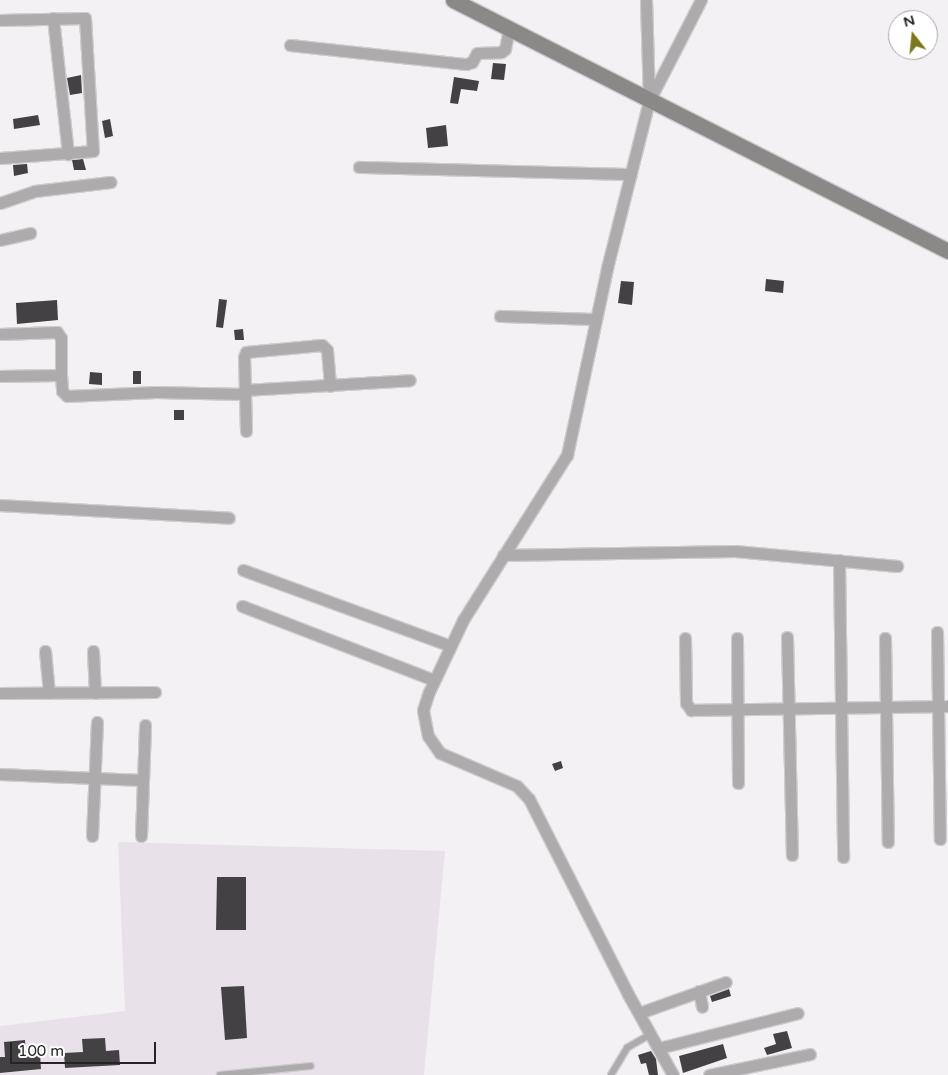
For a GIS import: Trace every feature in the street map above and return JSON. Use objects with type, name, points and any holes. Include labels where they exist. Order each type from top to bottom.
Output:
[{"type":"main road","points":[[453,0],[948,251]]},
{"type":"street","points":[[646,0],[649,101]]},
{"type":"street","points":[[674,1075],[639,1013],[529,799],[517,786],[440,752],[432,745],[423,710],[434,680],[451,646],[503,555],[567,455],[596,320],[649,101],[702,0]]},
{"type":"street","points":[[0,20],[81,16],[86,21],[93,151],[0,158]]},
{"type":"street","points":[[53,18],[68,154]]},
{"type":"street","points":[[290,45],[466,64],[472,62],[477,53],[501,52],[505,49],[509,29]]},
{"type":"street","points":[[359,167],[631,174]]},
{"type":"street","points":[[0,203],[35,191],[110,182]]},
{"type":"street","points":[[0,240],[30,233]]},
{"type":"street","points":[[500,316],[596,320]]},
{"type":"street","points":[[0,334],[60,334],[62,391],[66,396],[156,392],[244,392],[410,380]]},
{"type":"street","points":[[246,431],[244,392],[246,352],[322,345],[327,350],[330,386]]},
{"type":"street","points":[[0,376],[61,375]]},
{"type":"street","points":[[0,506],[229,518]]},
{"type":"street","points":[[503,555],[735,551],[898,566]]},
{"type":"street","points":[[839,560],[843,857]]},
{"type":"street","points":[[243,570],[451,646]]},
{"type":"street","points":[[242,606],[434,680]]},
{"type":"street","points":[[937,632],[943,706],[940,839]]},
{"type":"street","points":[[787,637],[792,855]]},
{"type":"street","points":[[685,638],[688,709],[943,706]]},
{"type":"street","points":[[736,638],[738,783]]},
{"type":"street","points":[[885,638],[888,842]]},
{"type":"street","points":[[45,651],[49,692]]},
{"type":"street","points":[[92,651],[95,693]]},
{"type":"street","points":[[0,690],[95,693],[156,692]]},
{"type":"street","points":[[92,836],[97,722]]},
{"type":"street","points":[[141,836],[145,725]]},
{"type":"street","points":[[0,774],[143,780]]},
{"type":"street","points":[[639,1013],[726,982]]},
{"type":"street","points":[[699,991],[702,1007]]},
{"type":"street","points":[[659,1048],[798,1013]]},
{"type":"street","points":[[709,1075],[810,1054]]},
{"type":"lane","points":[[611,1075],[627,1048],[651,1034]]},
{"type":"lane","points":[[220,1075],[310,1066]]},
{"type":"shaded area","points":[[118,842],[445,851],[424,1075],[0,1075],[0,1026],[125,1011]]},
{"type":"building","points":[[493,63],[506,64],[504,80],[491,79]]},
{"type":"building","points":[[81,75],[82,93],[70,95],[67,78]]},
{"type":"building","points":[[454,77],[479,81],[477,91],[461,89],[458,104],[450,103]]},
{"type":"building","points":[[38,115],[40,125],[14,129],[13,119]]},
{"type":"building","points":[[110,119],[113,136],[105,138],[102,121]]},
{"type":"building","points":[[446,125],[448,146],[428,148],[426,128]]},
{"type":"building","points":[[83,159],[86,170],[74,170],[72,160]]},
{"type":"building","points":[[27,164],[28,173],[14,176],[13,165]]},
{"type":"building","points":[[766,279],[784,281],[783,293],[765,291]]},
{"type":"building","points":[[621,281],[634,282],[632,305],[618,303]]},
{"type":"building","points":[[219,299],[227,300],[223,328],[216,327]]},
{"type":"building","points":[[57,300],[58,320],[17,324],[16,303]]},
{"type":"building","points":[[243,329],[244,340],[235,340],[234,330]]},
{"type":"building","points":[[133,371],[141,371],[141,384],[133,384]]},
{"type":"building","points":[[90,372],[102,373],[102,385],[89,384]]},
{"type":"building","points":[[174,410],[184,410],[184,420],[174,420]]},
{"type":"building","points":[[561,761],[563,768],[555,771],[552,764]]},
{"type":"building","points":[[217,877],[246,877],[246,930],[216,930]]},
{"type":"building","points":[[244,986],[247,1038],[225,1040],[221,987]]},
{"type":"building","points":[[729,989],[731,996],[712,1002],[710,996]]},
{"type":"building","points":[[787,1031],[792,1048],[767,1055],[764,1048],[776,1044],[773,1034]]},
{"type":"building","points":[[105,1038],[106,1051],[119,1050],[120,1065],[65,1068],[64,1053],[83,1052],[82,1039]]},
{"type":"building","points":[[25,1040],[26,1055],[40,1054],[41,1069],[0,1073],[0,1057],[5,1057],[4,1042]]},
{"type":"building","points":[[723,1044],[727,1058],[683,1073],[679,1056]]},
{"type":"building","points":[[651,1051],[656,1059],[658,1075],[649,1075],[646,1063],[641,1064],[638,1055]]}]
